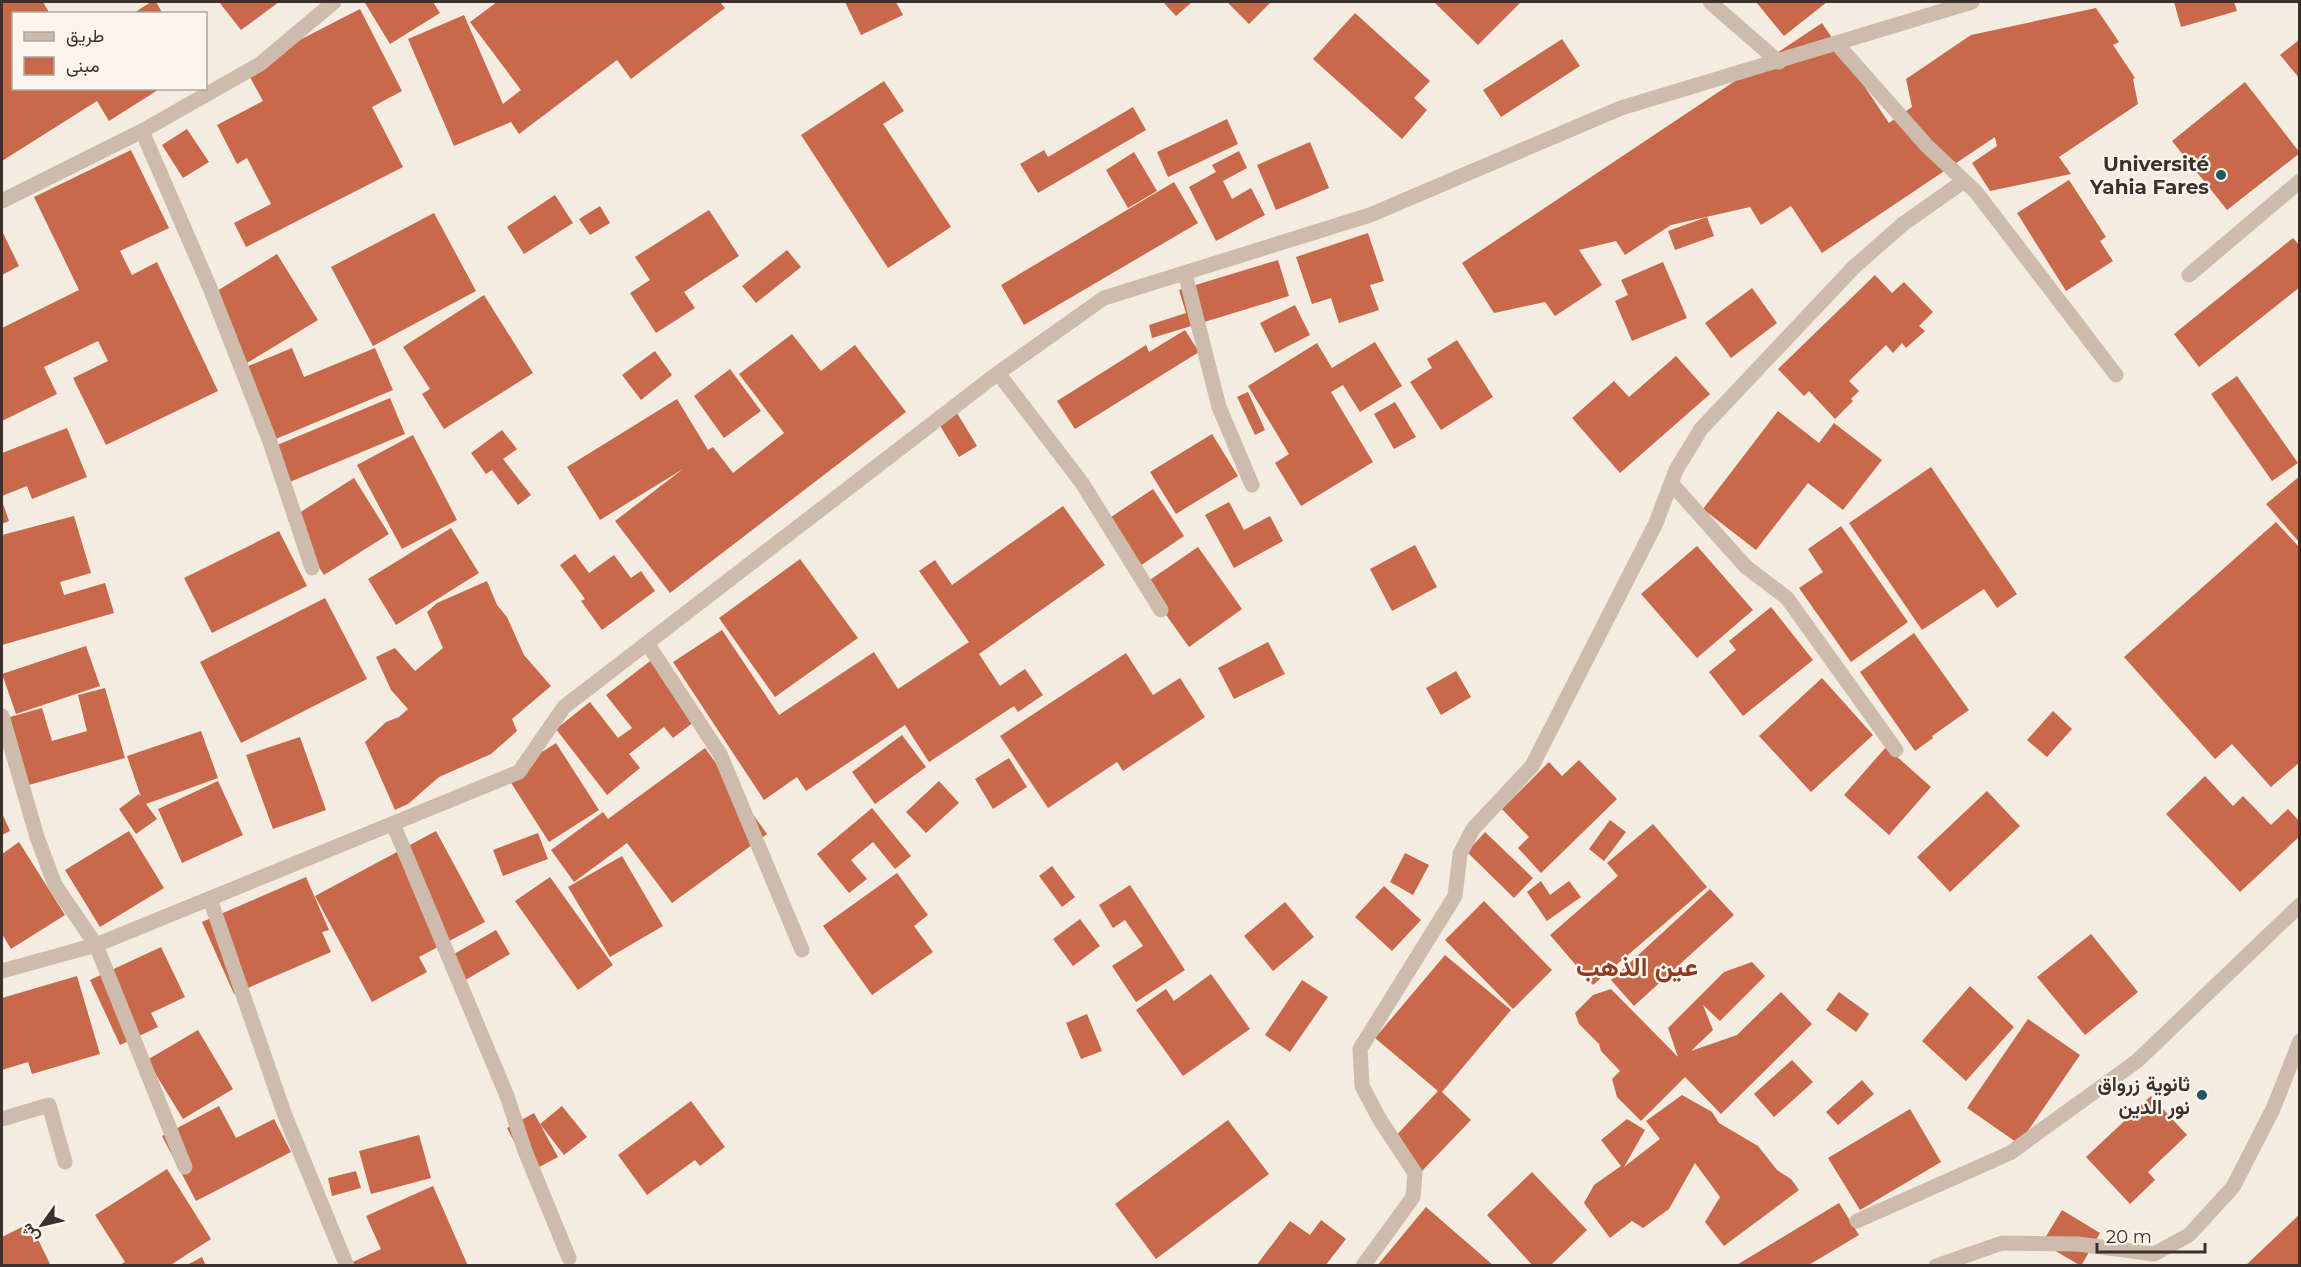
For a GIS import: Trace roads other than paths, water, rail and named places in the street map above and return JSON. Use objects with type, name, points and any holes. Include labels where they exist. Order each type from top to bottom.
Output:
[{"type":"street","points":[[2,201],[142,131],[260,64],[334,2]]},
{"type":"street","points":[[1710,2],[1779,62]]},
{"type":"street","points":[[2,971],[96,945],[519,772],[564,706],[998,373],[1104,298],[1370,215],[1621,108],[1972,2]]},
{"type":"street","points":[[1837,44],[1927,146],[1976,192],[2116,375]]},
{"type":"street","points":[[142,131],[218,310],[268,439],[312,568]]},
{"type":"street","points":[[1362,1266],[1413,1197],[1415,1173],[1380,1120],[1362,1086],[1360,1049],[1455,896],[1461,854],[1473,829],[1533,766],[1656,523],[1676,470],[1701,429],[1854,267],[1903,224],[1964,181]]},
{"type":"street","points":[[2189,275],[2300,181]]},
{"type":"street","points":[[1185,273],[1219,408],[1252,485]]},
{"type":"street","points":[[998,373],[1082,483],[1161,610]]},
{"type":"street","points":[[1671,483],[1746,567],[1787,598],[1896,750]]},
{"type":"street","points":[[647,644],[720,754],[802,950]]},
{"type":"street","points":[[2,716],[37,837],[55,885],[96,945],[185,1167]]},
{"type":"street","points":[[393,824],[507,1096],[525,1150],[569,1258]]},
{"type":"street","points":[[210,898],[284,1113],[347,1266]]},
{"type":"street","points":[[1857,1221],[2010,1152],[2137,1061],[2300,905]]},
{"type":"street","points":[[1936,1266],[2002,1243],[2078,1244],[2154,1254],[2189,1235],[2233,1187],[2273,1109],[2298,1048]]},
{"type":"street","points":[[2,1119],[49,1105],[65,1162]]},
{"type":"place","name":"Université Yahia Fares","points":[[2221,175]]},
{"type":"place","name":"ثانوية زرواق نور الدين","points":[[2202,1095]]},
{"type":"district","name":"عين الذهب","points":[[1637,967]]}]
